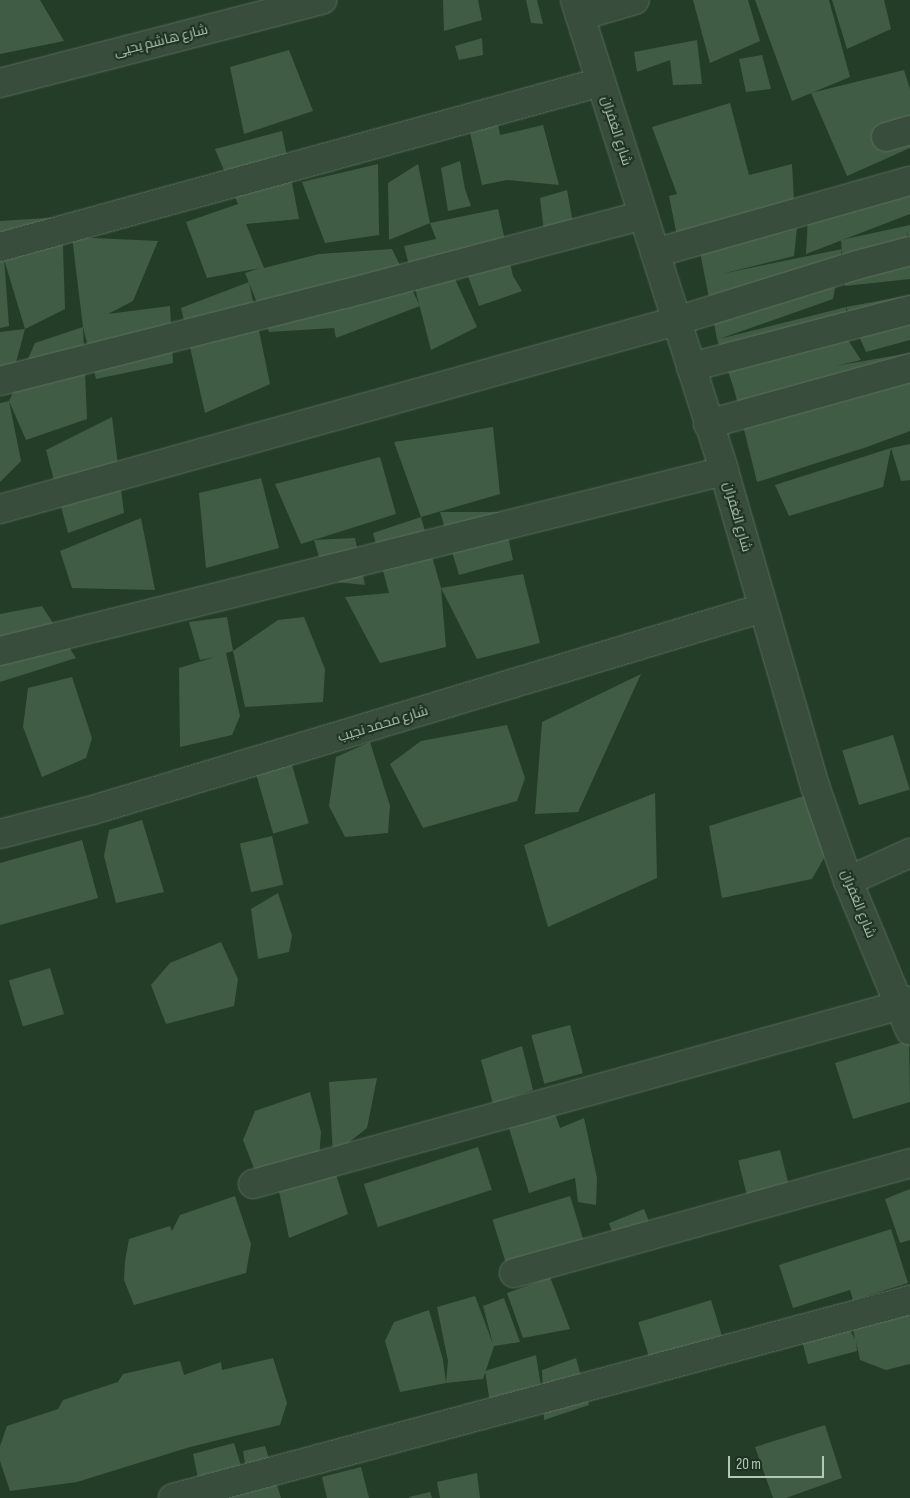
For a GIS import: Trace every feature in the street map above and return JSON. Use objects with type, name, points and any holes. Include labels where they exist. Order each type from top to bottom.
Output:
[{"type":"street","name":"شارع هاشم يحيى","points":[[0,82],[322,0]]},
{"type":"street","points":[[578,8],[635,0]]},
{"type":"street","name":"شارع الغفران","points":[[578,8],[724,471],[814,786],[848,881],[905,1003],[910,1031]]},
{"type":"street","points":[[0,246],[601,82]]},
{"type":"street","points":[[655,253],[910,181]]},
{"type":"street","points":[[0,381],[643,215]]},
{"type":"street","points":[[0,508],[676,321],[910,251]]},
{"type":"street","points":[[691,367],[910,310]]},
{"type":"street","points":[[708,424],[910,368]]},
{"type":"street","points":[[0,651],[724,471]]},
{"type":"street","name":"شارع محمد نجيب","points":[[0,834],[93,810],[763,608]]},
{"type":"street","points":[[848,881],[910,853]]},
{"type":"street","points":[[253,1184],[905,1003]]},
{"type":"street","points":[[514,1273],[910,1163]]},
{"type":"street","points":[[173,1498],[910,1300]]},
{"type":"building","points":[[0,0],[40,0],[64,41],[0,54]]},
{"type":"building","points":[[443,0],[478,0],[482,20],[444,31]]},
{"type":"building","points":[[526,0],[537,0],[543,24],[531,23]]},
{"type":"building","points":[[693,0],[748,0],[760,41],[710,63]]},
{"type":"building","points":[[755,0],[829,0],[850,77],[792,101]]},
{"type":"building","points":[[832,0],[884,0],[891,29],[847,49]]},
{"type":"building","points":[[482,38],[483,55],[459,60],[455,46]]},
{"type":"building","points":[[697,40],[702,84],[673,85],[670,60],[637,72],[634,52]]},
{"type":"building","points":[[289,50],[313,111],[244,134],[230,67]]},
{"type":"building","points":[[762,55],[771,89],[746,92],[739,59]]},
{"type":"building","points":[[904,70],[910,89],[910,148],[847,176],[811,93]]},
{"type":"building","points":[[730,103],[749,175],[792,164],[794,200],[679,246],[669,196],[677,194],[652,127]]},
{"type":"building","points":[[498,124],[500,135],[543,125],[559,185],[507,180],[482,185],[470,133]]},
{"type":"building","points":[[282,131],[299,219],[246,224],[264,268],[319,254],[392,249],[420,306],[336,338],[334,328],[269,332],[245,273],[260,268],[207,278],[186,222],[238,204],[215,149]]},
{"type":"building","points":[[460,161],[465,189],[471,206],[448,211],[441,168]]},
{"type":"building","points":[[378,164],[379,235],[325,243],[302,182]]},
{"type":"building","points":[[418,164],[430,223],[389,240],[388,183]]},
{"type":"building","points":[[910,171],[910,214],[806,254],[808,218]]},
{"type":"building","points":[[567,190],[573,223],[544,232],[540,198]]},
{"type":"building","points":[[498,209],[513,276],[522,291],[479,306],[463,263],[444,255],[477,327],[431,350],[404,246],[436,239],[430,223]]},
{"type":"building","points":[[62,217],[65,309],[25,329],[0,246],[0,221]]},
{"type":"building","points":[[910,225],[910,238],[906,232],[910,241],[910,279],[845,286],[841,240]]},
{"type":"building","points":[[797,228],[794,256],[721,274],[842,249],[833,299],[719,339],[846,307],[846,337],[861,360],[835,366],[910,353],[910,431],[867,447],[757,482],[734,389],[717,339],[700,252]]},
{"type":"building","points":[[72,237],[158,241],[133,301],[108,314],[170,306],[173,363],[96,379],[83,327]]},
{"type":"building","points":[[4,258],[9,326],[0,328],[0,259]]},
{"type":"building","points":[[249,282],[270,384],[205,413],[181,308]]},
{"type":"building","points":[[910,295],[910,340],[866,352],[846,307]]},
{"type":"building","points":[[83,327],[87,419],[26,440],[9,401],[35,343]]},
{"type":"building","points":[[25,329],[15,366],[0,378],[0,332]]},
{"type":"building","points":[[9,401],[21,461],[0,482],[0,403]]},
{"type":"building","points":[[112,417],[124,513],[68,533],[46,450]]},
{"type":"building","points":[[493,427],[500,494],[421,517],[394,442]]},
{"type":"building","points":[[910,444],[910,480],[901,481],[891,448]]},
{"type":"building","points":[[891,448],[883,487],[789,516],[775,485]]},
{"type":"building","points":[[380,457],[396,514],[301,544],[275,484]]},
{"type":"building","points":[[261,478],[279,548],[206,568],[199,493]]},
{"type":"building","points":[[440,512],[503,512],[513,560],[459,575]]},
{"type":"building","points":[[421,517],[441,588],[446,647],[380,663],[345,597],[389,593],[373,533]]},
{"type":"building","points":[[141,518],[155,590],[72,588],[60,551]]},
{"type":"building","points":[[355,538],[365,585],[326,581],[314,540]]},
{"type":"building","points":[[523,574],[540,643],[477,659],[441,588]]},
{"type":"building","points":[[42,606],[76,658],[0,682],[0,614]]},
{"type":"building","points":[[227,617],[233,651],[226,653],[240,716],[232,735],[180,747],[179,668],[215,657],[200,660],[189,622]]},
{"type":"building","points":[[304,617],[325,669],[323,702],[245,707],[233,651],[278,620]]},
{"type":"building","points":[[641,674],[578,812],[535,814],[542,722]]},
{"type":"building","points":[[72,677],[92,738],[86,758],[42,777],[23,727],[28,688]]},
{"type":"building","points":[[507,725],[525,778],[517,801],[423,828],[390,764],[421,741]]},
{"type":"building","points":[[893,735],[910,790],[859,805],[842,750]]},
{"type":"building","points":[[370,742],[390,806],[388,833],[345,837],[329,806],[336,757]]},
{"type":"building","points":[[290,758],[309,823],[273,834],[254,768]]},
{"type":"building","points":[[655,793],[657,878],[548,927],[524,845]]},
{"type":"building","points":[[810,794],[828,851],[812,879],[722,898],[709,826]]},
{"type":"building","points":[[142,820],[164,892],[116,903],[104,856],[109,830]]},
{"type":"building","points":[[272,836],[283,885],[251,892],[240,843]]},
{"type":"building","points":[[82,840],[98,898],[0,925],[0,863]]},
{"type":"building","points":[[278,893],[292,936],[289,952],[258,959],[251,909]]},
{"type":"building","points":[[221,942],[238,979],[234,1006],[166,1024],[151,985],[170,963]]},
{"type":"building","points":[[50,968],[64,1014],[23,1026],[9,981]]},
{"type":"building","points":[[570,1025],[583,1073],[544,1084],[531,1035]]},
{"type":"building","points":[[909,1040],[910,1102],[853,1119],[835,1063]]},
{"type":"building","points":[[522,1046],[533,1090],[493,1104],[481,1060]]},
{"type":"building","points":[[377,1078],[367,1128],[333,1155],[329,1082]]},
{"type":"building","points":[[310,1092],[321,1132],[319,1158],[255,1171],[243,1140],[255,1111]]},
{"type":"building","points":[[555,1114],[560,1128],[584,1118],[597,1178],[596,1205],[578,1202],[575,1178],[529,1193],[509,1128]]},
{"type":"building","points":[[478,1147],[492,1190],[378,1227],[364,1184]]},
{"type":"building","points":[[780,1150],[793,1203],[752,1214],[738,1160]]},
{"type":"building","points":[[336,1174],[348,1214],[289,1238],[278,1187]]},
{"type":"building","points":[[910,1189],[910,1240],[900,1243],[885,1199]]},
{"type":"building","points":[[235,1196],[251,1244],[246,1273],[134,1305],[124,1280],[129,1239],[170,1226],[172,1231],[180,1215]]},
{"type":"building","points":[[570,1196],[587,1252],[510,1276],[493,1220]]},
{"type":"building","points":[[644,1209],[654,1234],[619,1248],[609,1223]]},
{"type":"building","points":[[891,1229],[908,1283],[853,1300],[850,1290],[793,1308],[779,1265]]},
{"type":"building","points":[[550,1277],[570,1329],[523,1338],[507,1293]]},
{"type":"building","points":[[475,1296],[493,1344],[483,1306],[504,1298],[520,1342],[494,1346],[483,1379],[446,1383],[448,1361],[437,1307]]},
{"type":"building","points":[[711,1300],[726,1350],[654,1372],[638,1322]]},
{"type":"building","points":[[429,1310],[443,1360],[446,1383],[400,1392],[385,1341],[394,1322]]},
{"type":"building","points":[[910,1313],[910,1364],[886,1370],[860,1360],[856,1341],[857,1351],[808,1364],[801,1337],[845,1321],[855,1339],[851,1320]]},
{"type":"building","points":[[536,1355],[542,1393],[493,1422],[485,1371]]},
{"type":"building","points":[[273,1358],[287,1403],[280,1425],[190,1447],[77,1482],[10,1491],[0,1461],[0,1446],[7,1426],[58,1409],[63,1400],[118,1382],[123,1374],[180,1361],[184,1375],[221,1362],[222,1370]]},
{"type":"building","points":[[576,1358],[589,1405],[544,1420],[542,1370]]},
{"type":"building","points":[[825,1425],[842,1478],[786,1498],[773,1498],[755,1447]]},
{"type":"building","points":[[234,1443],[250,1495],[243,1451],[265,1446],[281,1498],[190,1498],[198,1478],[193,1454]]},
{"type":"building","points":[[361,1467],[369,1498],[327,1498],[322,1477]]},
{"type":"building","points":[[477,1473],[480,1498],[440,1498],[437,1482]]},
{"type":"building","points":[[430,1492],[432,1498],[409,1498],[409,1497]]}]
